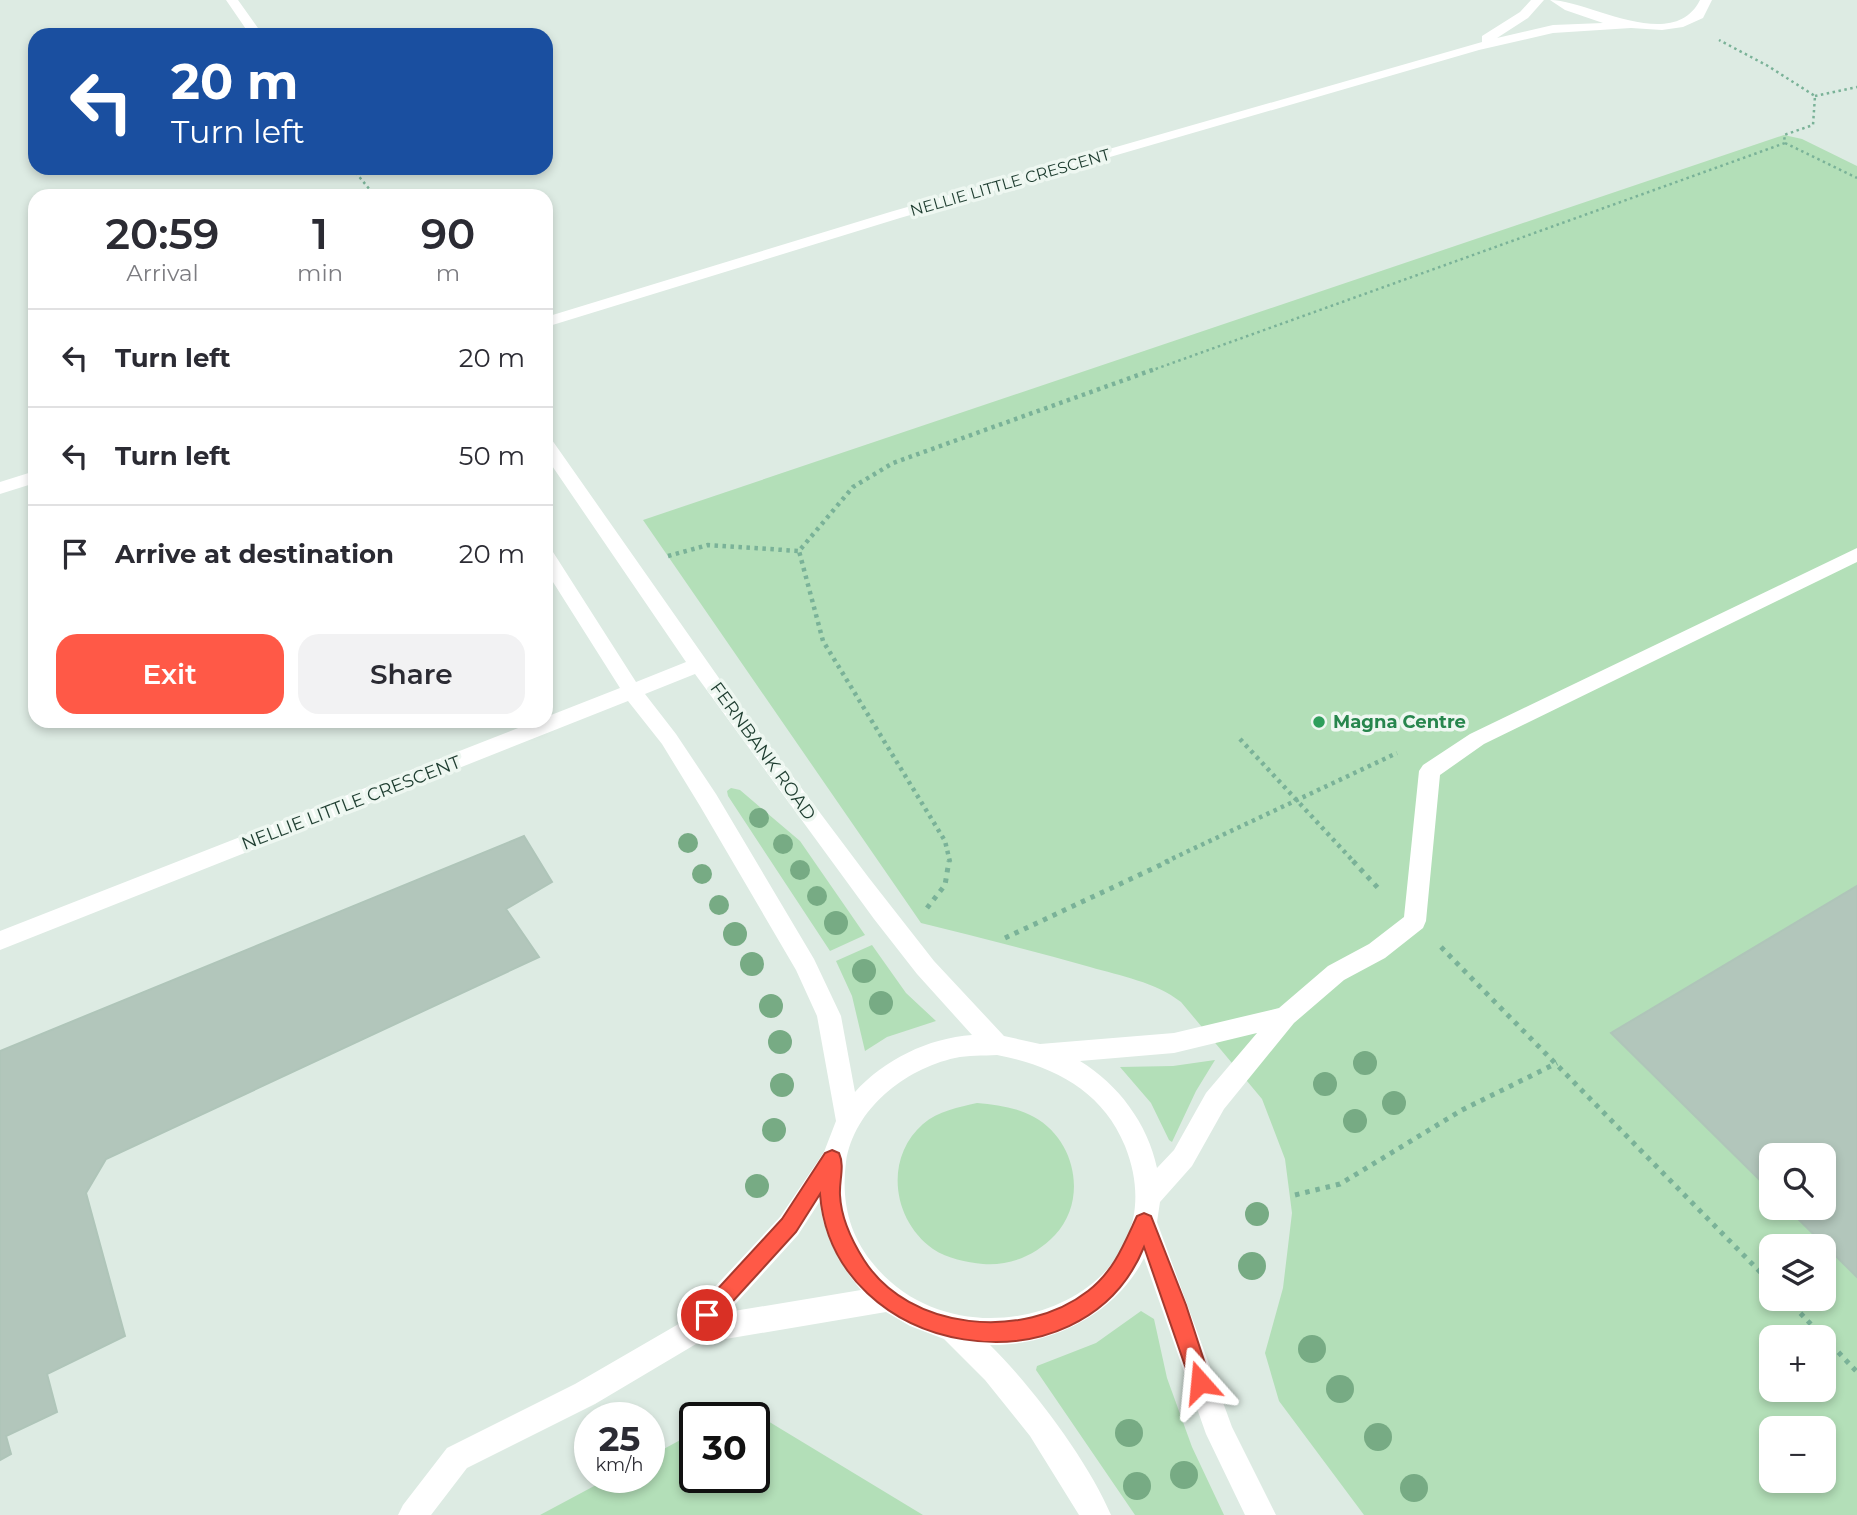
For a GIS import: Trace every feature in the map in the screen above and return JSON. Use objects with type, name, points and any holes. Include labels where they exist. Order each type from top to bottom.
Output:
[{"type":"street","points":[[232,0],[252,28]]},
{"type":"street","name":"NELLIE LITTLE CRESCENT","points":[[1476,47],[1524,15],[1538,0]]},
{"type":"street","points":[[1556,0],[1590,17],[1629,25],[1660,26],[1682,22],[1701,12],[1706,0]]},
{"type":"street","name":"NELLIE LITTLE CRESCENT","points":[[553,320],[895,215],[1476,47],[1553,29],[1629,25]]},
{"type":"street","name":"FERNBANK ROAD","points":[[553,454],[629,566],[781,778],[892,927],[939,986],[997,1045]]},
{"type":"street","points":[[0,488],[28,479]]},
{"type":"street","points":[[832,1159],[830,1197],[839,1235],[858,1269],[888,1299],[919,1318],[954,1330],[1005,1333],[1054,1322],[1096,1298],[1127,1263],[1146,1209],[1183,1158],[1215,1101],[1286,1016],[1336,973],[1377,951],[1415,921],[1430,771],[1477,739],[1857,554]]},
{"type":"street","points":[[553,567],[632,691],[669,739],[708,800],[806,966],[829,1016],[848,1120]]},
{"type":"street","name":"NELLIE LITTLE CRESCENT","points":[[553,722],[701,664]]},
{"type":"street","name":"NELLIE LITTLE CRESCENT","points":[[0,941],[538,728]]},
{"type":"street","points":[[413,1515],[457,1458],[585,1394],[692,1331],[789,1226],[832,1159],[848,1120],[875,1086],[910,1062],[952,1048],[997,1045],[1040,1053],[1174,1043],[1286,1016]]},
{"type":"street","points":[[1040,1053],[1075,1070],[1105,1093],[1129,1124],[1143,1159],[1146,1209],[1220,1434],[1261,1515]]},
{"type":"street","points":[[692,1331],[888,1299]]},
{"type":"street","points":[[954,1330],[999,1374],[1024,1405],[1058,1452],[1096,1515]]},
{"type":"path","points":[[1682,22],[1768,66],[1815,96],[1857,87]]},
{"type":"path","points":[[1785,143],[1784,135],[1813,125],[1815,96]]},
{"type":"path","points":[[799,551],[852,487],[893,463],[1785,143],[1857,178]]},
{"type":"path","points":[[358,175],[368,189]]},
{"type":"path","points":[[629,566],[708,545],[799,551]]},
{"type":"path","points":[[799,551],[823,641],[945,841],[951,860],[950,879],[941,894],[924,912]]},
{"type":"path","points":[[1240,739],[1378,888],[1415,921],[1558,1063],[1759,1271]]},
{"type":"path","points":[[1005,938],[1404,750]]},
{"type":"path","points":[[1295,1195],[1340,1184],[1462,1110],[1558,1063]]},
{"type":"path","points":[[1798,1311],[1812,1325]]},
{"type":"path","points":[[1836,1350],[1857,1372]]},
{"type":"green space","name":"Magna Centre","points":[[1784,135],[1802,139],[1857,166],[1857,1515],[1364,1515],[1279,1401],[1265,1353],[1283,1288],[1292,1213],[1285,1159],[1262,1099],[1181,1002],[1160,989],[1126,977],[921,923],[643,520]]},
{"type":"green space","points":[[731,788],[740,790],[800,841],[865,935],[830,951],[728,796],[727,791]]},
{"type":"green space","points":[[872,945],[906,993],[936,1021],[887,1037],[865,1051],[852,996],[836,961]]},
{"type":"green space","points":[[1215,1060],[1196,1091],[1172,1142],[1151,1103],[1120,1067],[1173,1066]]},
{"type":"green space","points":[[977,1103],[1020,1111],[1034,1117],[1060,1140],[1073,1171],[1072,1205],[1055,1235],[1022,1258],[1003,1263],[964,1261],[933,1249],[919,1237],[909,1222],[898,1188],[902,1154],[923,1124],[942,1113]]},
{"type":"green space","points":[[1141,1311],[1154,1319],[1167,1378],[1192,1447],[1224,1515],[1135,1515],[1036,1370],[1037,1366],[1096,1343]]},
{"type":"green space","points":[[770,1422],[923,1515],[540,1515],[581,1493],[665,1493],[665,1448],[679,1441],[679,1493],[770,1493]]},
{"type":"building","points":[[524,836],[552,882],[506,909],[539,957],[106,1159],[86,1193],[125,1336],[47,1374],[57,1412],[6,1436],[11,1454],[0,1460],[0,1051]]},
{"type":"building","points":[[1857,886],[1857,1277],[1836,1256],[1836,1234],[1813,1234],[1799,1220],[1836,1220],[1836,1143],[1759,1143],[1759,1179],[1611,1033]]},
{"type":"place","name":"Magna Centre","points":[[1319,722]]},
{"type":"route","points":[[707,1315],[789,1226],[832,1159],[830,1197],[839,1235],[858,1269],[888,1299],[919,1318],[954,1330],[1005,1333],[1054,1322],[1096,1298],[1127,1263],[1144,1222],[1200,1382]]}]
